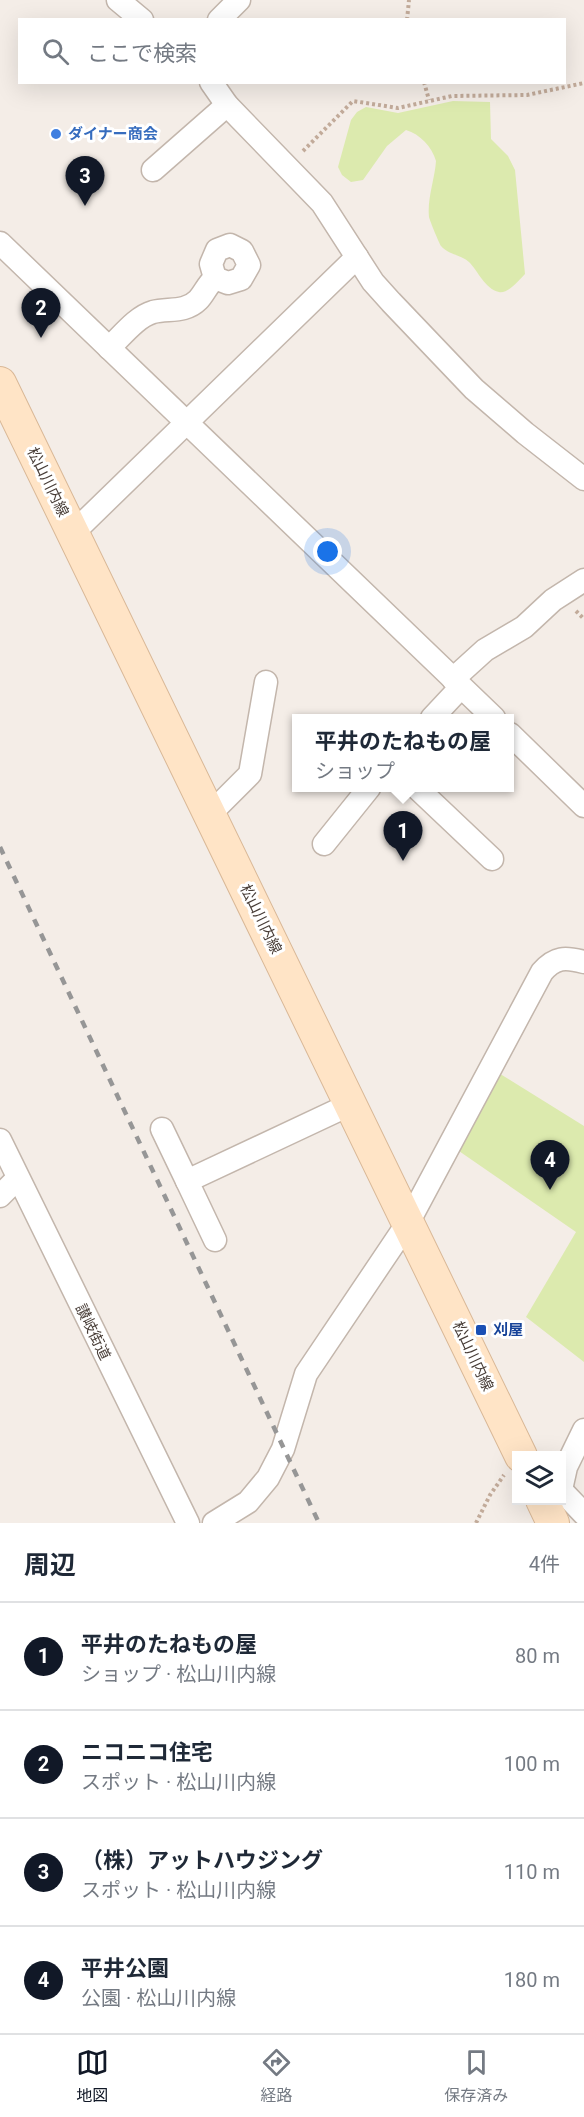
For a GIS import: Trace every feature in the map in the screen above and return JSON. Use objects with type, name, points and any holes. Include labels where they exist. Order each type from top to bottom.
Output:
[{"type":"main road","name":"松山川内線","points":[[0,382],[409,1221],[512,1454]]},
{"type":"street","points":[[118,0],[140,18]]},
{"type":"street","points":[[221,18],[239,0]]},
{"type":"street","points":[[212,84],[227,105],[322,203],[373,282],[474,389],[525,434],[584,479]]},
{"type":"street","points":[[153,170],[227,105]]},
{"type":"street","points":[[0,243],[490,714]]},
{"type":"street","points":[[73,533],[357,257]]},
{"type":"street","points":[[110,348],[134,323],[153,312],[174,312],[198,300],[206,286],[215,278]]},
{"type":"street","points":[[435,714],[485,650],[524,627],[553,600],[584,580]]},
{"type":"street","points":[[210,814],[250,774],[266,682]]},
{"type":"street","points":[[514,738],[584,806]]},
{"type":"street","points":[[324,844],[366,792]]},
{"type":"street","points":[[421,792],[492,859]]},
{"type":"street","points":[[214,1523],[248,1502],[268,1478],[283,1449],[306,1374],[409,1221],[542,972],[556,959],[569,958],[584,962]]},
{"type":"street","points":[[187,1181],[351,1104]]},
{"type":"street","points":[[162,1129],[215,1240]]},
{"type":"street","name":"讃岐街道","points":[[0,1140],[17,1179],[188,1523]]},
{"type":"street","points":[[0,1196],[17,1179]]},
{"type":"street","points":[[566,1467],[584,1430]]},
{"type":"street","points":[[566,1496],[584,1514]]},
{"type":"path","points":[[407,18],[408,0]]},
{"type":"path","points":[[288,167],[352,101],[398,108],[452,96],[527,95],[584,83]]},
{"type":"path","points":[[425,84],[429,100]]},
{"type":"path","points":[[476,1523],[490,1494],[512,1465]]},
{"type":"green space","points":[[453,101],[490,102],[491,139],[508,156],[515,170],[525,274],[506,291],[494,290],[469,262],[441,246],[429,217],[436,161],[432,151],[421,138],[406,130],[387,146],[363,180],[351,182],[342,175],[338,167],[351,120],[357,112],[366,107],[398,113]]},
{"type":"green space","points":[[497,1072],[584,1126],[584,1362],[526,1317],[576,1232],[456,1149]]},
{"type":"railway","points":[[0,847],[319,1523]]},
{"type":"place","name":"ダイナー商会","points":[[56,134]]},
{"type":"place","name":"（株）アットハウジング","points":[[85,206]]},
{"type":"place","name":"ニコニコ住宅","points":[[41,338]]},
{"type":"place","name":"平井のたねもの屋","points":[[403,861]]},
{"type":"place","name":"平井公園","points":[[550,1190]]},
{"type":"place","name":"刈屋","points":[[481,1330]]}]
